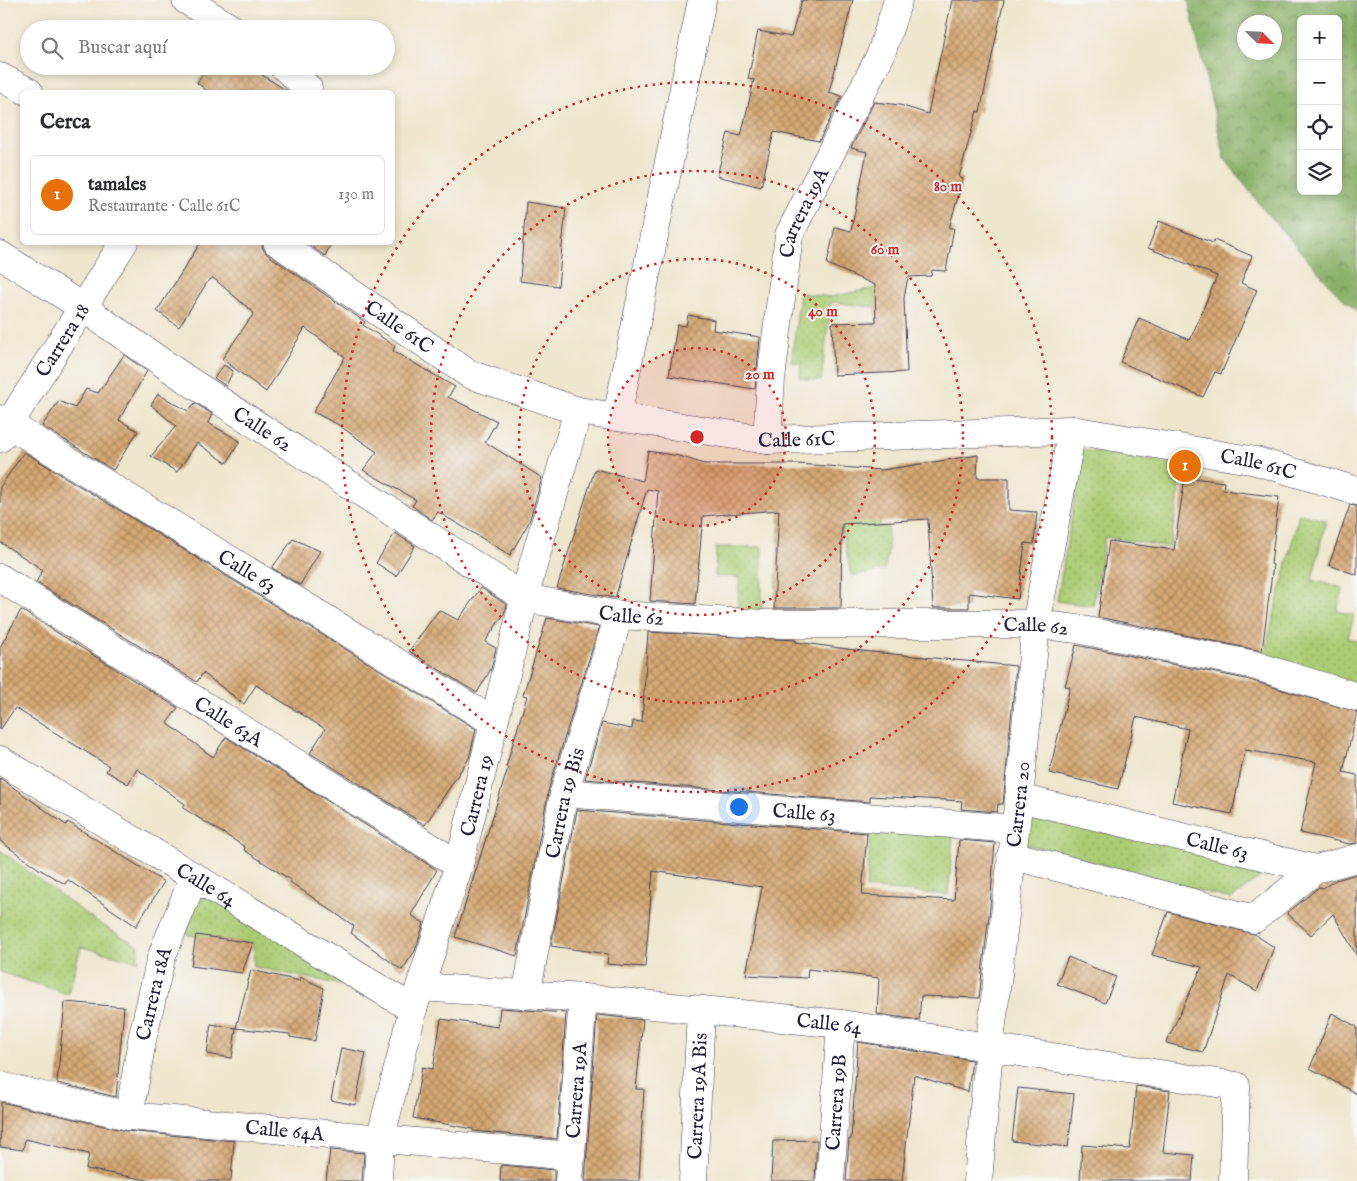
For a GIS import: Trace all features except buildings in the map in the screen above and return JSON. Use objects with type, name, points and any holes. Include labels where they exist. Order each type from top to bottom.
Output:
[{"type":"street","points":[[186,0],[218,20]]},
{"type":"street","points":[[617,417],[702,0]]},
{"type":"street","name":"Carrera 19A","points":[[767,440],[771,379],[788,235],[881,54],[898,0]]},
{"type":"street","points":[[293,75],[308,88]]},
{"type":"street","points":[[0,77],[25,90]]},
{"type":"street","name":"Carrera 18","points":[[3,427],[122,245]]},
{"type":"street","name":"Calle 61C","points":[[281,245],[469,374],[578,411],[767,440],[1072,430],[1256,462],[1357,491]]},
{"type":"street","name":"Calle 62","points":[[0,255],[82,307],[186,379],[525,598],[619,615],[765,624],[1036,624],[1078,629],[1250,664],[1357,697]]},
{"type":"street","name":"Carrera 19","points":[[378,1181],[380,1140],[417,998],[459,865],[525,598],[578,411]]},
{"type":"street","name":"Calle 63","points":[[3,427],[494,722]]},
{"type":"street","name":"Carrera 20","points":[[978,1181],[988,1048],[1012,842],[1019,798],[1036,624],[1072,430]]},
{"type":"street","name":"Calle 63A","points":[[0,578],[459,865]]},
{"type":"street","name":"Carrera 19 Bis","points":[[526,995],[564,793],[619,615]]},
{"type":"street","name":"Calle 64","points":[[0,760],[194,877],[417,998],[526,995],[583,998],[842,1024],[1236,1086],[1233,1181]]},
{"type":"street","name":"Calle 63","points":[[564,793],[1012,842],[1254,919],[1316,869],[1357,858]]},
{"type":"street","name":"Calle 63","points":[[1019,798],[1316,869]]},
{"type":"street","name":"Carrera 18A","points":[[129,1116],[142,1040],[160,958],[194,877]]},
{"type":"street","name":"Carrera 19A","points":[[570,1169],[583,998]]},
{"type":"street","name":"Carrera 19A Bis","points":[[693,1181],[701,1010]]},
{"type":"street","name":"Carrera 19B","points":[[830,1181],[842,1024]]},
{"type":"street","name":"Calle 64A","points":[[0,1086],[129,1116],[380,1140],[570,1169]]},
{"type":"green space","points":[[1188,0],[1357,0],[1357,311],[1340,296],[1264,210],[1225,159]]},
{"type":"green space","points":[[895,284],[898,302],[874,307],[831,302],[821,381],[800,378],[801,363],[791,362],[800,293],[830,297]]},
{"type":"green space","points":[[1083,450],[1184,466],[1170,547],[1105,537],[1093,606],[1057,601]]},
{"type":"green space","points":[[1299,514],[1326,520],[1312,580],[1343,588],[1337,611],[1354,615],[1348,638],[1357,641],[1357,683],[1263,660]]},
{"type":"green space","points":[[880,516],[880,526],[888,527],[888,554],[884,570],[851,576],[841,523]]},
{"type":"green space","points":[[716,547],[762,547],[762,611],[738,611],[739,577],[715,577]]},
{"type":"green space","points":[[1028,803],[1272,868],[1231,899],[1017,842]]},
{"type":"green space","points":[[872,821],[954,828],[948,895],[866,888]]},
{"type":"green space","points":[[0,850],[95,921],[139,946],[138,961],[81,947],[68,994],[0,972]]},
{"type":"green space","points":[[203,890],[372,991],[254,967],[253,943],[187,935],[193,904]]},
{"type":"place","name":"tamales","points":[[1185,466]]}]
